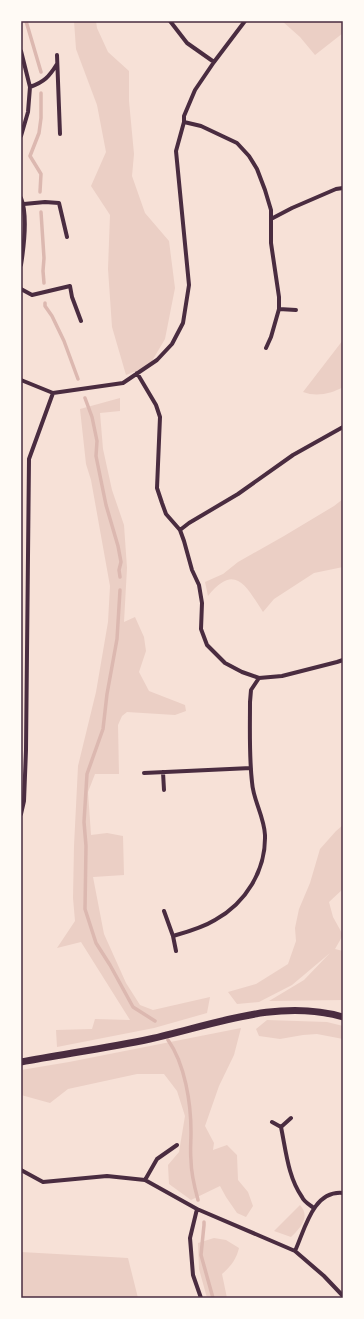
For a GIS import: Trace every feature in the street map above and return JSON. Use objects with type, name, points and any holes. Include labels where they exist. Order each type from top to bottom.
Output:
[{"type":"street","points":[[170,21],[187,43],[214,62]]},
{"type":"street","points":[[21,380],[53,393],[123,383],[157,360],[172,344],[183,323],[189,285],[176,151],[184,122],[184,116],[195,90],[245,21]]},
{"type":"street","points":[[21,51],[30,88],[28,112],[21,136]]},
{"type":"street","points":[[57,55],[60,134]]},
{"type":"street","points":[[30,88],[43,82],[52,73],[57,64]]},
{"type":"street","points":[[184,122],[202,126],[235,142],[240,146],[257,169],[269,202],[271,243],[279,297],[279,309],[272,337],[266,348]]},
{"type":"street","points":[[271,219],[336,189],[343,188]]},
{"type":"street","points":[[21,198],[24,204],[21,265]]},
{"type":"street","points":[[24,204],[45,202],[59,203],[67,237]]},
{"type":"street","points":[[21,289],[32,295],[70,286],[72,297],[81,321]]},
{"type":"street","points":[[279,309],[296,310]]},
{"type":"street","points":[[137,373],[156,405],[160,417],[161,429],[157,480],[159,495],[166,514],[180,530],[192,570],[200,589],[202,603],[201,629],[207,645],[225,663],[242,672],[259,678],[282,676],[343,660]]},
{"type":"street","points":[[21,814],[24,801],[26,750],[29,459],[53,393]]},
{"type":"street","points":[[180,530],[189,523],[238,494],[293,455],[343,428]]},
{"type":"street","points":[[172,936],[206,925],[221,917],[240,900],[252,884],[263,854],[265,834],[253,789],[251,768],[250,696],[251,690],[259,678]]},
{"type":"street","points":[[144,773],[251,768]]},
{"type":"street","points":[[163,772],[164,790]]},
{"type":"street","points":[[164,911],[176,951]]},
{"type":"street","points":[[21,1062],[150,1039],[251,1014],[298,1010],[331,1013],[343,1017]]},
{"type":"street","points":[[281,1127],[291,1118]]},
{"type":"street","points":[[272,1122],[281,1127]]},
{"type":"street","points":[[281,1127],[288,1164],[294,1182],[302,1199],[314,1208]]},
{"type":"street","points":[[145,1180],[157,1159],[177,1145]]},
{"type":"street","points":[[21,1170],[43,1182],[107,1176],[145,1180],[197,1209],[295,1251],[324,1276],[343,1296]]},
{"type":"street","points":[[295,1251],[314,1208],[320,1200],[335,1192],[343,1193]]},
{"type":"street","points":[[197,1209],[190,1238],[193,1275],[201,1298]]},
{"type":"shaded area","points":[[74,21],[96,21],[97,28],[108,52],[129,71],[129,101],[134,154],[132,176],[145,213],[169,241],[175,288],[165,339],[149,366],[126,375],[112,327],[108,269],[110,215],[91,186],[106,152],[97,105],[76,49]]},
{"type":"shaded area","points":[[282,21],[343,21],[343,33],[315,55],[300,37]]},
{"type":"shaded area","points":[[343,340],[343,387],[323,394],[308,394],[303,392]]},
{"type":"shaded area","points":[[120,398],[120,411],[100,413],[103,449],[112,490],[124,525],[127,568],[124,622],[135,617],[144,637],[146,651],[139,672],[149,691],[185,705],[186,711],[175,715],[127,712],[122,716],[118,725],[119,774],[95,774],[88,792],[91,835],[107,833],[123,836],[124,875],[93,877],[104,934],[126,983],[140,1005],[153,1010],[210,997],[207,1013],[154,1028],[57,1047],[56,1030],[92,1029],[95,1019],[130,1020],[81,942],[57,948],[75,921],[73,898],[74,846],[78,766],[96,692],[108,622],[110,586],[91,480],[86,464],[80,409]]},
{"type":"shaded area","points":[[343,499],[343,567],[314,573],[274,599],[263,612],[245,587],[233,579],[226,580],[217,586],[208,596],[205,582],[223,574],[238,562],[334,506]]},
{"type":"shaded area","points":[[343,825],[343,889],[329,902],[333,917],[343,935],[335,949],[343,951],[343,1000],[269,1001],[304,980],[330,953],[292,985],[259,1002],[237,1004],[228,992],[256,984],[288,964],[296,941],[295,928],[299,909],[310,883],[320,849]]},
{"type":"shaded area","points":[[267,1020],[327,1022],[343,1026],[343,1039],[317,1034],[280,1039],[259,1036],[256,1029]]},
{"type":"shaded area","points":[[241,1028],[234,1055],[219,1086],[205,1126],[214,1143],[213,1150],[227,1145],[237,1155],[238,1180],[248,1192],[253,1206],[246,1217],[237,1213],[220,1186],[191,1200],[169,1184],[168,1165],[179,1152],[185,1116],[177,1091],[164,1074],[137,1074],[68,1089],[50,1103],[21,1095],[21,1070]]},
{"type":"shaded area","points":[[300,1205],[304,1214],[303,1222],[291,1237],[274,1231]]},
{"type":"shaded area","points":[[214,1238],[226,1240],[239,1248],[233,1262],[222,1274],[227,1298],[207,1298],[199,1269],[198,1243]]},
{"type":"shaded area","points":[[21,1252],[128,1258],[138,1298],[21,1298]]},
{"type":"waterway","points":[[26,21],[41,72]]},
{"type":"waterway","points":[[40,192],[41,174],[30,156],[39,133],[41,118],[41,93]]},
{"type":"waterway","points":[[41,212],[44,283]]},
{"type":"waterway","points":[[45,303],[45,306],[52,316],[64,341],[78,379]]},
{"type":"waterway","points":[[85,398],[92,417],[97,441],[96,456],[106,505],[118,546],[121,562],[119,570],[120,577]]},
{"type":"waterway","points":[[120,590],[117,639],[107,694],[103,729],[87,774],[84,822],[86,846],[85,909],[96,943],[133,1007],[155,1021]]},
{"type":"waterway","points":[[168,1040],[179,1060],[186,1084],[191,1121],[191,1164],[198,1200]]},
{"type":"waterway","points":[[204,1222],[201,1255],[213,1298]]}]
